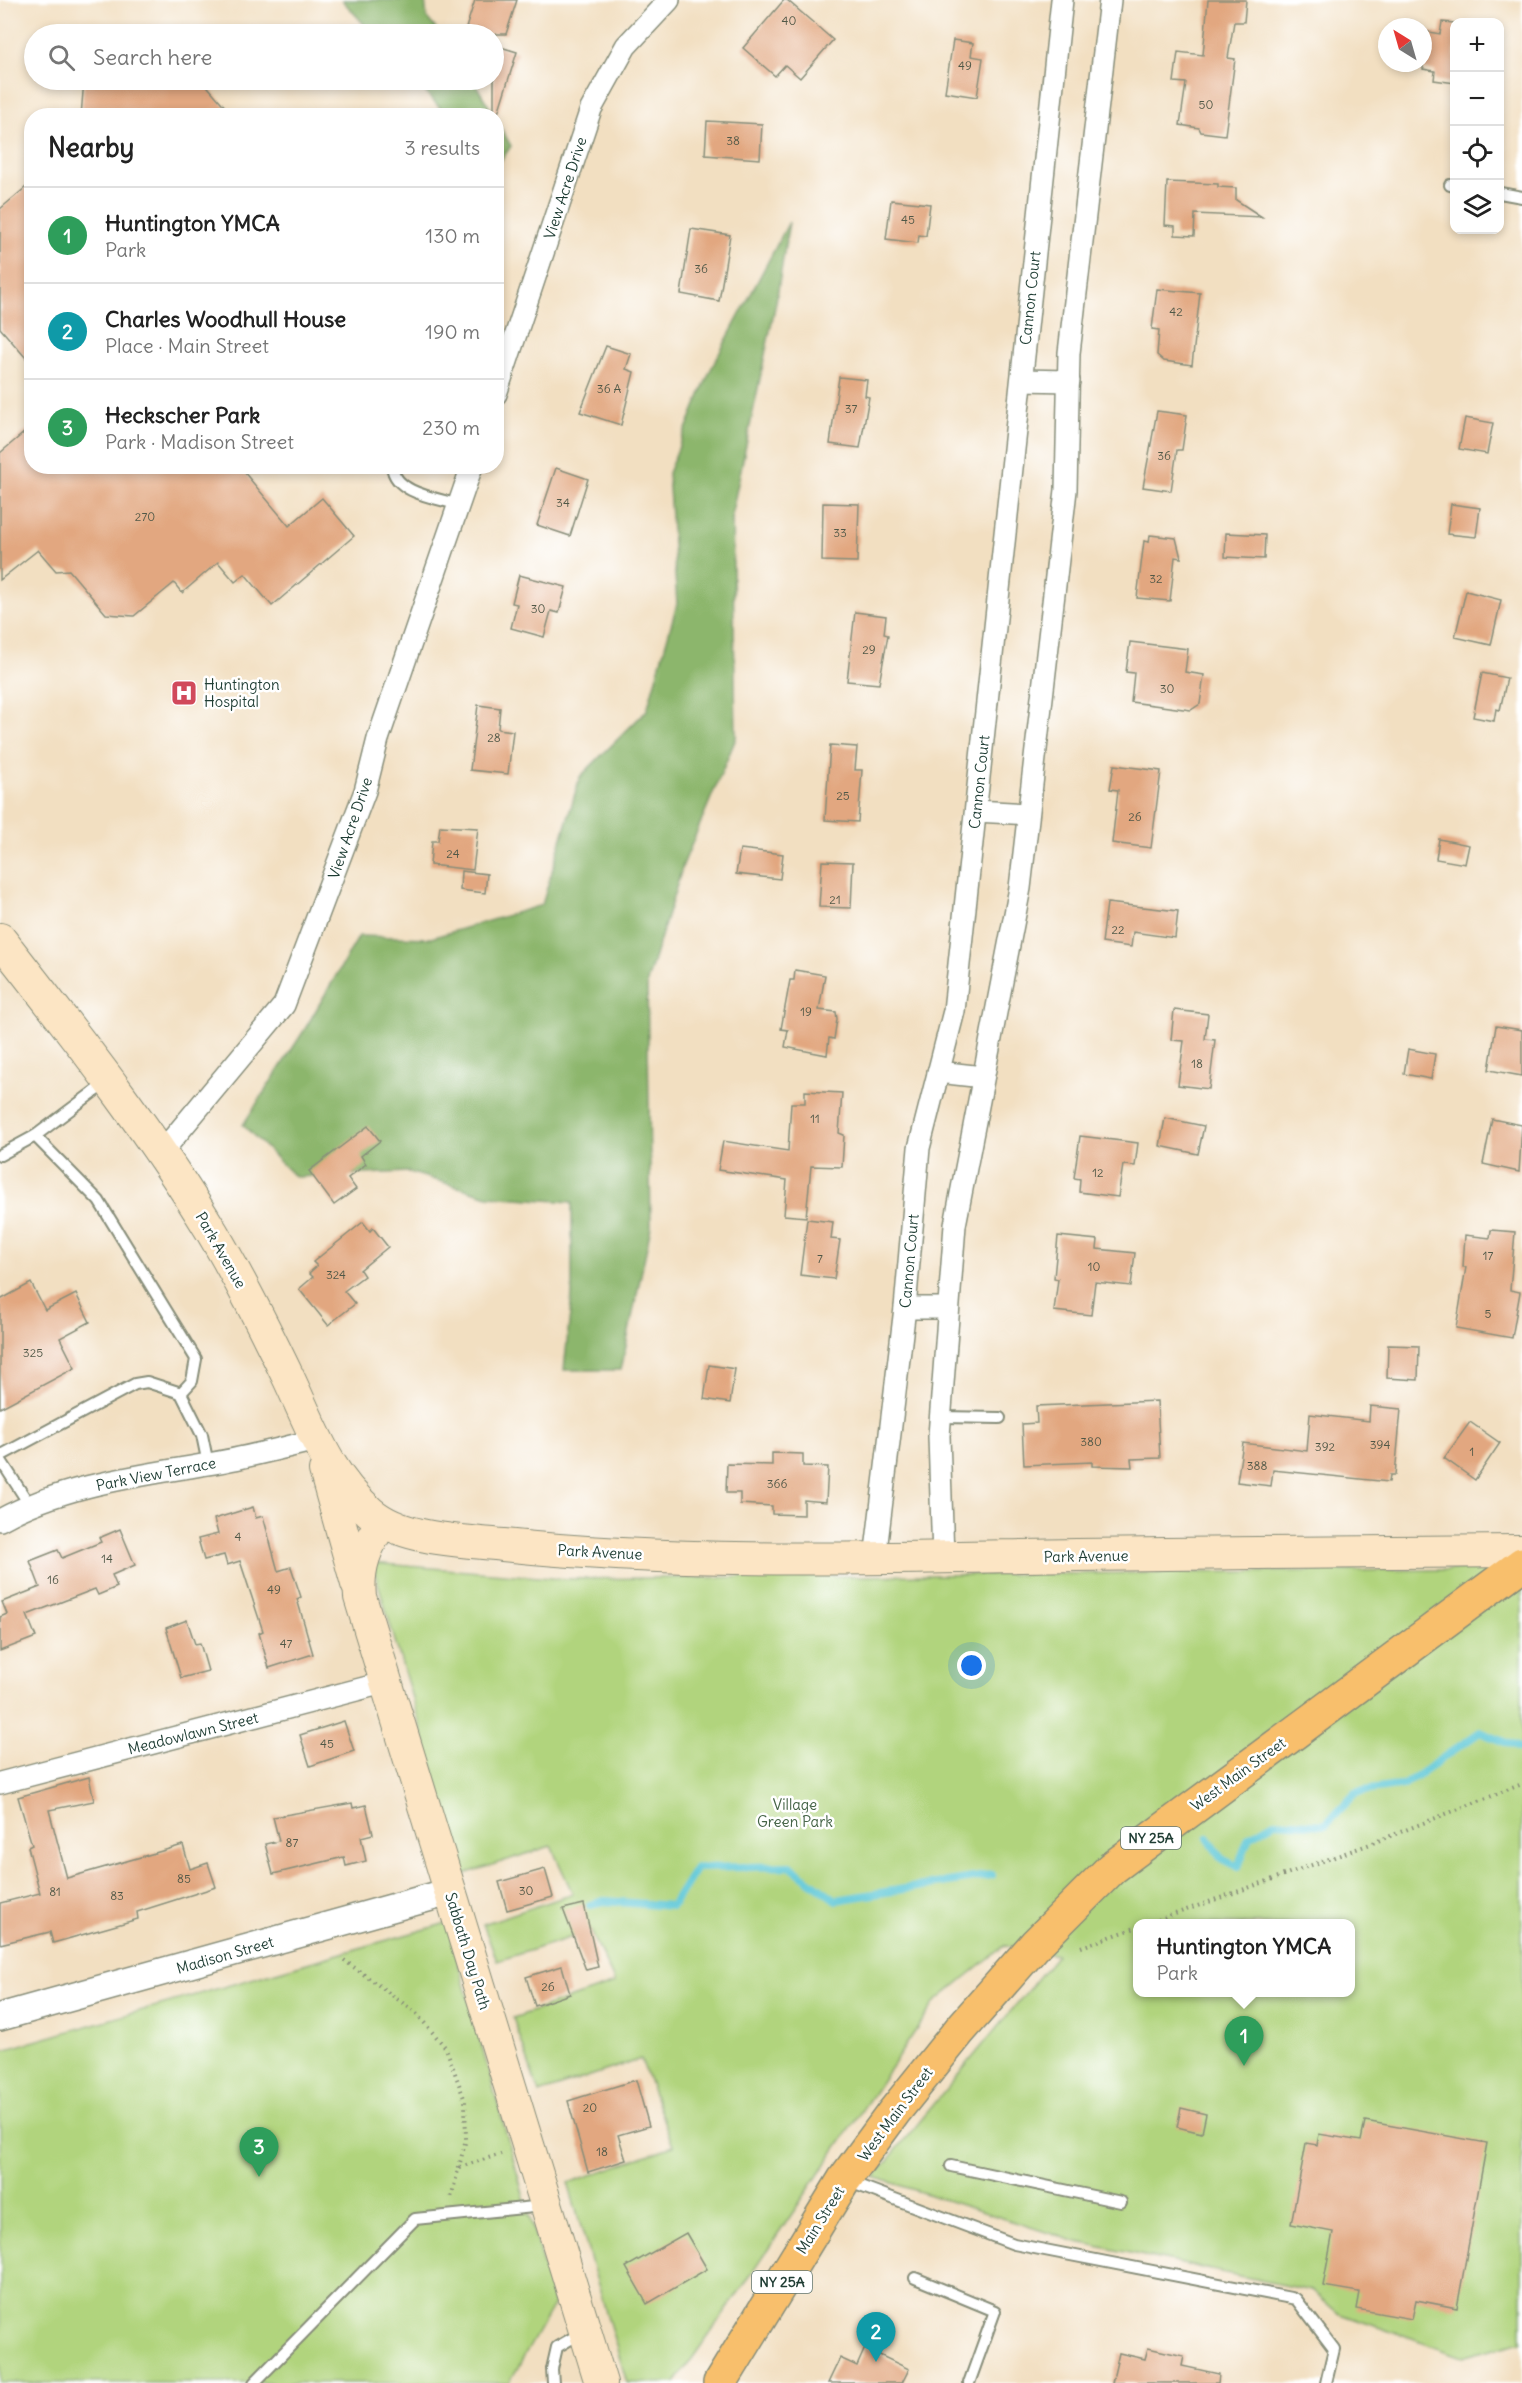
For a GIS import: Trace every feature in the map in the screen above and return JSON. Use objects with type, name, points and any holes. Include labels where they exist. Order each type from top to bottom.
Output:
[{"type":"main road","name":"Park Avenue","points":[[0,939],[110,1080],[160,1153],[211,1231],[245,1291],[329,1465],[347,1490],[382,1522],[442,1538],[548,1549],[760,1560],[1522,1551]]},
{"type":"main road","points":[[317,1440],[360,1597]]},
{"type":"main road","name":"Sabbath Day Path","points":[[382,1522],[363,1558],[359,1581],[360,1597],[601,2383]]},
{"type":"main road","name":"West Main Street","points":[[844,2180],[894,2112],[960,2030],[1032,1948],[1112,1868],[1522,1564]]},
{"type":"main road","name":"Main Street","points":[[720,2383],[844,2180]]},
{"type":"street","name":"View Acre Drive","points":[[504,370],[591,109],[626,46],[669,0]]},
{"type":"street","name":"Cannon Court","points":[[875,1559],[905,1308],[919,1148],[954,1011],[1062,0]]},
{"type":"street","points":[[943,1558],[939,1436],[955,1225],[1020,888],[1066,490],[1069,353],[1110,0]]},
{"type":"street","points":[[1022,380],[1069,381]]},
{"type":"street","name":"View Acre Drive","points":[[160,1153],[284,1005],[365,791],[378,739],[470,474]]},
{"type":"street","points":[[976,811],[1028,814]]},
{"type":"street","points":[[938,1072],[983,1077]]},
{"type":"street","points":[[905,1308],[948,1308]]},
{"type":"street","name":"Park View Terrace","points":[[0,1520],[29,1504],[113,1481],[208,1464],[317,1440]]},
{"type":"street","name":"Meadowlawn Street","points":[[0,1783],[387,1682]]},
{"type":"street","name":"Madison Street","points":[[0,2017],[449,1892]]},
{"type":"lane","points":[[1504,194],[1522,197]]},
{"type":"lane","points":[[394,474],[395,479],[404,487],[460,505]]},
{"type":"lane","points":[[0,1155],[35,1136],[110,1080]]},
{"type":"lane","points":[[35,1136],[99,1201],[196,1359],[192,1381],[181,1392]]},
{"type":"lane","points":[[29,1504],[0,1457],[135,1384],[147,1382],[181,1392],[202,1435],[208,1464]]},
{"type":"lane","points":[[941,1417],[1000,1418]]},
{"type":"lane","points":[[951,2166],[1121,2202]]},
{"type":"lane","points":[[844,2180],[1014,2244],[1296,2299],[1334,2349],[1326,2383]]},
{"type":"lane","points":[[254,2383],[415,2218],[547,2206]]},
{"type":"lane","points":[[915,2278],[995,2311],[969,2383]]},
{"type":"lane","points":[[553,2383],[552,2368],[557,2347],[585,2331]]},
{"type":"path","points":[[1158,1919],[1365,1846],[1522,1784]]},
{"type":"path","points":[[1081,1947],[1133,1928]]},
{"type":"path","points":[[344,1960],[415,2012],[446,2048],[465,2101],[466,2139],[446,2216]]},
{"type":"path","points":[[459,2167],[502,2154]]},
{"type":"green space","points":[[342,0],[425,0],[427,18],[432,24],[364,24]]},
{"type":"green space","points":[[423,90],[479,90],[490,108],[440,108]]},
{"type":"green space","points":[[504,134],[511,146],[504,156]]},
{"type":"green space","points":[[789,222],[776,302],[732,512],[736,738],[683,865],[647,982],[651,1227],[621,1370],[564,1370],[572,1295],[572,1202],[488,1196],[409,1172],[295,1177],[243,1125],[305,1029],[359,936],[431,938],[542,905],[580,777],[647,710],[677,604],[668,473],[710,371]]},
{"type":"green space","name":"Village Green Park","points":[[372,1563],[562,1579],[1522,1569],[1522,2341],[1463,2357],[1338,2313],[1312,2291],[1077,2242],[874,2177],[1057,1955],[1005,1945],[935,2002],[675,2383],[627,2383],[568,2183],[673,2146],[641,2059],[539,2093],[513,2018],[615,1983],[591,1931],[497,1961],[483,1924],[573,1894],[551,1846],[464,1874]]},
{"type":"green space","points":[[447,1923],[554,2304],[509,2383],[0,2383],[0,2051]]},
{"type":"building","points":[[475,0],[517,0],[506,34],[504,34],[504,24],[467,24]]},
{"type":"building","points":[[784,0],[787,0],[833,40],[800,78],[785,65],[775,76],[743,48]]},
{"type":"building","points":[[1208,0],[1246,0],[1244,22],[1234,22],[1228,58],[1235,59],[1225,135],[1201,132],[1199,128],[1180,125],[1186,83],[1174,82],[1178,52],[1203,55]]},
{"type":"building","points":[[1442,22],[1450,23],[1450,82],[1434,80],[1435,71],[1432,70],[1432,33],[1440,34]]},
{"type":"building","points":[[953,40],[973,43],[971,56],[983,58],[977,97],[945,92]]},
{"type":"building","points":[[504,48],[517,52],[500,108],[494,108],[494,90],[504,90]]},
{"type":"building","points":[[83,90],[211,90],[226,108],[82,108]]},
{"type":"building","points":[[707,121],[762,124],[760,159],[705,155]]},
{"type":"building","points":[[1167,182],[1218,184],[1218,187],[1236,188],[1236,200],[1262,217],[1195,214],[1194,236],[1175,235],[1175,226],[1165,225]]},
{"type":"building","points":[[24,189],[24,356],[0,328],[0,209]]},
{"type":"building","points":[[891,200],[930,204],[926,236],[919,235],[918,243],[886,239]]},
{"type":"building","points":[[691,229],[730,235],[719,301],[681,294]]},
{"type":"building","points":[[1157,289],[1200,293],[1192,365],[1164,361],[1157,355],[1159,330],[1152,329]]},
{"type":"building","points":[[606,346],[631,354],[626,369],[634,372],[621,425],[580,412]]},
{"type":"building","points":[[839,377],[867,380],[865,396],[869,397],[860,448],[830,444]]},
{"type":"building","points":[[1157,411],[1187,415],[1182,450],[1177,450],[1171,491],[1143,487]]},
{"type":"building","points":[[1465,418],[1493,423],[1487,454],[1459,449]]},
{"type":"building","points":[[24,433],[24,474],[246,474],[289,526],[322,498],[354,536],[272,606],[245,574],[235,582],[218,562],[182,593],[174,583],[134,616],[106,614],[69,570],[56,571],[38,550],[0,580],[0,453]]},
{"type":"building","points":[[556,468],[588,479],[570,536],[537,525]]},
{"type":"building","points":[[823,503],[859,504],[857,562],[822,561]]},
{"type":"building","points":[[1451,504],[1480,508],[1476,537],[1447,534]]},
{"type":"building","points":[[1226,533],[1265,535],[1264,559],[1225,557]]},
{"type":"building","points":[[1150,535],[1176,538],[1181,558],[1175,557],[1170,601],[1137,598],[1144,541],[1149,542]]},
{"type":"building","points":[[519,575],[566,587],[559,613],[551,611],[544,637],[511,628],[517,604],[512,603]]},
{"type":"building","points":[[1466,591],[1501,600],[1491,645],[1455,637]]},
{"type":"building","points":[[855,612],[886,616],[884,634],[888,635],[879,684],[847,681]]},
{"type":"building","points":[[1130,642],[1188,649],[1185,672],[1204,675],[1200,704],[1191,710],[1131,702],[1134,673],[1126,672]]},
{"type":"building","points":[[1482,673],[1507,678],[1500,710],[1496,709],[1494,721],[1473,717]]},
{"type":"building","points":[[478,705],[500,708],[498,729],[513,731],[508,774],[470,770]]},
{"type":"building","points":[[830,745],[857,747],[855,770],[862,770],[858,822],[825,820]]},
{"type":"building","points":[[1114,765],[1161,771],[1151,848],[1112,843],[1118,790],[1110,789]]},
{"type":"building","points":[[440,826],[478,828],[473,870],[430,865],[432,841],[438,841]]},
{"type":"building","points":[[1439,839],[1469,845],[1465,864],[1436,859]]},
{"type":"building","points":[[740,849],[783,854],[780,879],[736,874]]},
{"type":"building","points":[[822,861],[853,862],[851,908],[819,907]]},
{"type":"building","points":[[461,871],[487,874],[485,893],[460,890]]},
{"type":"building","points":[[1107,903],[1178,911],[1175,938],[1133,932],[1131,947],[1102,943]]},
{"type":"building","points":[[795,970],[825,975],[819,1010],[836,1012],[837,1019],[834,1039],[829,1038],[827,1055],[785,1047],[788,1030],[781,1029],[790,980],[794,980]]},
{"type":"building","points":[[1174,1010],[1208,1014],[1205,1039],[1215,1040],[1209,1089],[1178,1085],[1184,1041],[1171,1040]]},
{"type":"building","points":[[1496,1026],[1522,1030],[1522,1076],[1489,1070]]},
{"type":"building","points":[[1408,1049],[1435,1054],[1431,1079],[1404,1074]]},
{"type":"building","points":[[805,1091],[842,1093],[839,1133],[844,1135],[842,1167],[811,1166],[806,1217],[784,1215],[787,1180],[718,1170],[723,1141],[788,1151],[791,1103],[805,1103]]},
{"type":"building","points":[[1165,1118],[1204,1126],[1198,1154],[1160,1146]]},
{"type":"building","points":[[1492,1119],[1522,1125],[1519,1172],[1483,1164]]},
{"type":"building","points":[[368,1126],[380,1141],[361,1156],[366,1164],[348,1178],[356,1189],[334,1205],[309,1171]]},
{"type":"building","points":[[1080,1136],[1138,1143],[1135,1166],[1123,1165],[1118,1197],[1079,1192],[1080,1179],[1074,1178]]},
{"type":"building","points":[[807,1219],[833,1222],[831,1239],[840,1240],[834,1279],[800,1275]]},
{"type":"building","points":[[363,1222],[370,1231],[373,1228],[388,1247],[360,1270],[364,1276],[344,1291],[355,1304],[328,1325],[299,1289],[313,1277],[309,1273],[317,1266],[313,1262]]},
{"type":"building","points":[[1491,1230],[1515,1232],[1510,1290],[1520,1292],[1512,1338],[1456,1328],[1466,1267],[1463,1267],[1465,1235],[1490,1238]]},
{"type":"building","points":[[1058,1236],[1098,1240],[1097,1249],[1135,1253],[1131,1286],[1095,1282],[1091,1315],[1054,1311],[1058,1279],[1054,1278]]},
{"type":"building","points":[[31,1283],[45,1310],[76,1294],[90,1322],[60,1338],[75,1368],[0,1408],[0,1300]]},
{"type":"building","points":[[1388,1345],[1419,1346],[1418,1380],[1387,1378]]},
{"type":"building","points":[[709,1365],[735,1369],[730,1403],[704,1399]]},
{"type":"building","points":[[1157,1401],[1160,1458],[1131,1459],[1132,1467],[1092,1466],[1092,1462],[1024,1465],[1022,1424],[1037,1423],[1036,1406]]},
{"type":"building","points":[[1370,1406],[1401,1409],[1395,1475],[1390,1475],[1389,1482],[1273,1470],[1271,1486],[1237,1482],[1243,1443],[1307,1451],[1310,1414],[1369,1421]]},
{"type":"building","points":[[1470,1422],[1500,1443],[1475,1480],[1444,1458]]},
{"type":"building","points":[[772,1453],[803,1454],[803,1466],[828,1467],[826,1502],[804,1500],[804,1515],[772,1514],[772,1506],[740,1504],[740,1493],[726,1493],[727,1464],[772,1465]]},
{"type":"building","points":[[253,1507],[256,1518],[263,1516],[278,1571],[291,1567],[301,1597],[297,1599],[313,1654],[269,1668],[259,1633],[263,1631],[240,1561],[227,1565],[224,1555],[204,1560],[198,1539],[218,1534],[214,1519]]},
{"type":"building","points":[[120,1529],[135,1565],[112,1575],[117,1587],[98,1595],[95,1589],[27,1615],[36,1637],[0,1651],[0,1617],[7,1614],[2,1602],[40,1587],[30,1561],[58,1550],[62,1558],[101,1542],[99,1538]]},
{"type":"building","points":[[187,1620],[195,1644],[200,1643],[208,1671],[181,1678],[166,1628]]},
{"type":"building","points":[[344,1721],[354,1751],[310,1766],[300,1735]]},
{"type":"building","points":[[89,1777],[94,1801],[49,1810],[67,1878],[183,1845],[190,1869],[208,1863],[216,1887],[137,1912],[138,1919],[53,1943],[50,1932],[0,1944],[0,1903],[40,1893],[28,1847],[32,1845],[18,1797]]},
{"type":"building","points":[[352,1803],[353,1808],[366,1805],[373,1834],[361,1837],[366,1861],[346,1866],[344,1857],[273,1874],[265,1844],[279,1841],[273,1817]]},
{"type":"building","points":[[545,1869],[553,1897],[507,1910],[499,1882]]},
{"type":"building","points":[[584,1904],[598,1967],[586,1970],[563,1909]]},
{"type":"building","points":[[562,1966],[570,1994],[535,2006],[526,1977]]},
{"type":"building","points":[[636,2080],[649,2126],[618,2135],[626,2160],[588,2172],[568,2101]]},
{"type":"building","points":[[1181,2108],[1206,2114],[1202,2133],[1177,2127]]},
{"type":"building","points":[[1365,2121],[1487,2143],[1457,2308],[1416,2300],[1412,2319],[1356,2309],[1359,2292],[1323,2286],[1333,2232],[1291,2224],[1306,2143],[1317,2145],[1319,2134],[1361,2141]]},
{"type":"building","points":[[686,2233],[707,2269],[647,2304],[626,2267]]},
{"type":"building","points":[[865,2348],[909,2369],[902,2383],[828,2383],[840,2358],[857,2366]]},
{"type":"building","points":[[1148,2348],[1184,2356],[1182,2366],[1219,2374],[1218,2383],[1112,2383],[1119,2353],[1145,2359]]},
{"type":"waterway","points":[[1208,1838],[1222,1859],[1238,1867],[1249,1837],[1274,1822],[1325,1825],[1357,1792],[1404,1785],[1480,1732],[1522,1749]]},
{"type":"waterway","points":[[590,1905],[604,1901],[672,1906],[696,1868],[790,1866],[836,1900],[992,1875]]},
{"type":"place","name":"Huntington Hospital","points":[[184,693]]},
{"type":"place","name":"Huntington YMCA","points":[[1244,2066]]},
{"type":"place","name":"Heckscher Park","points":[[259,2177]]},
{"type":"place","name":"Charles Woodhull House","points":[[876,2362]]}]
